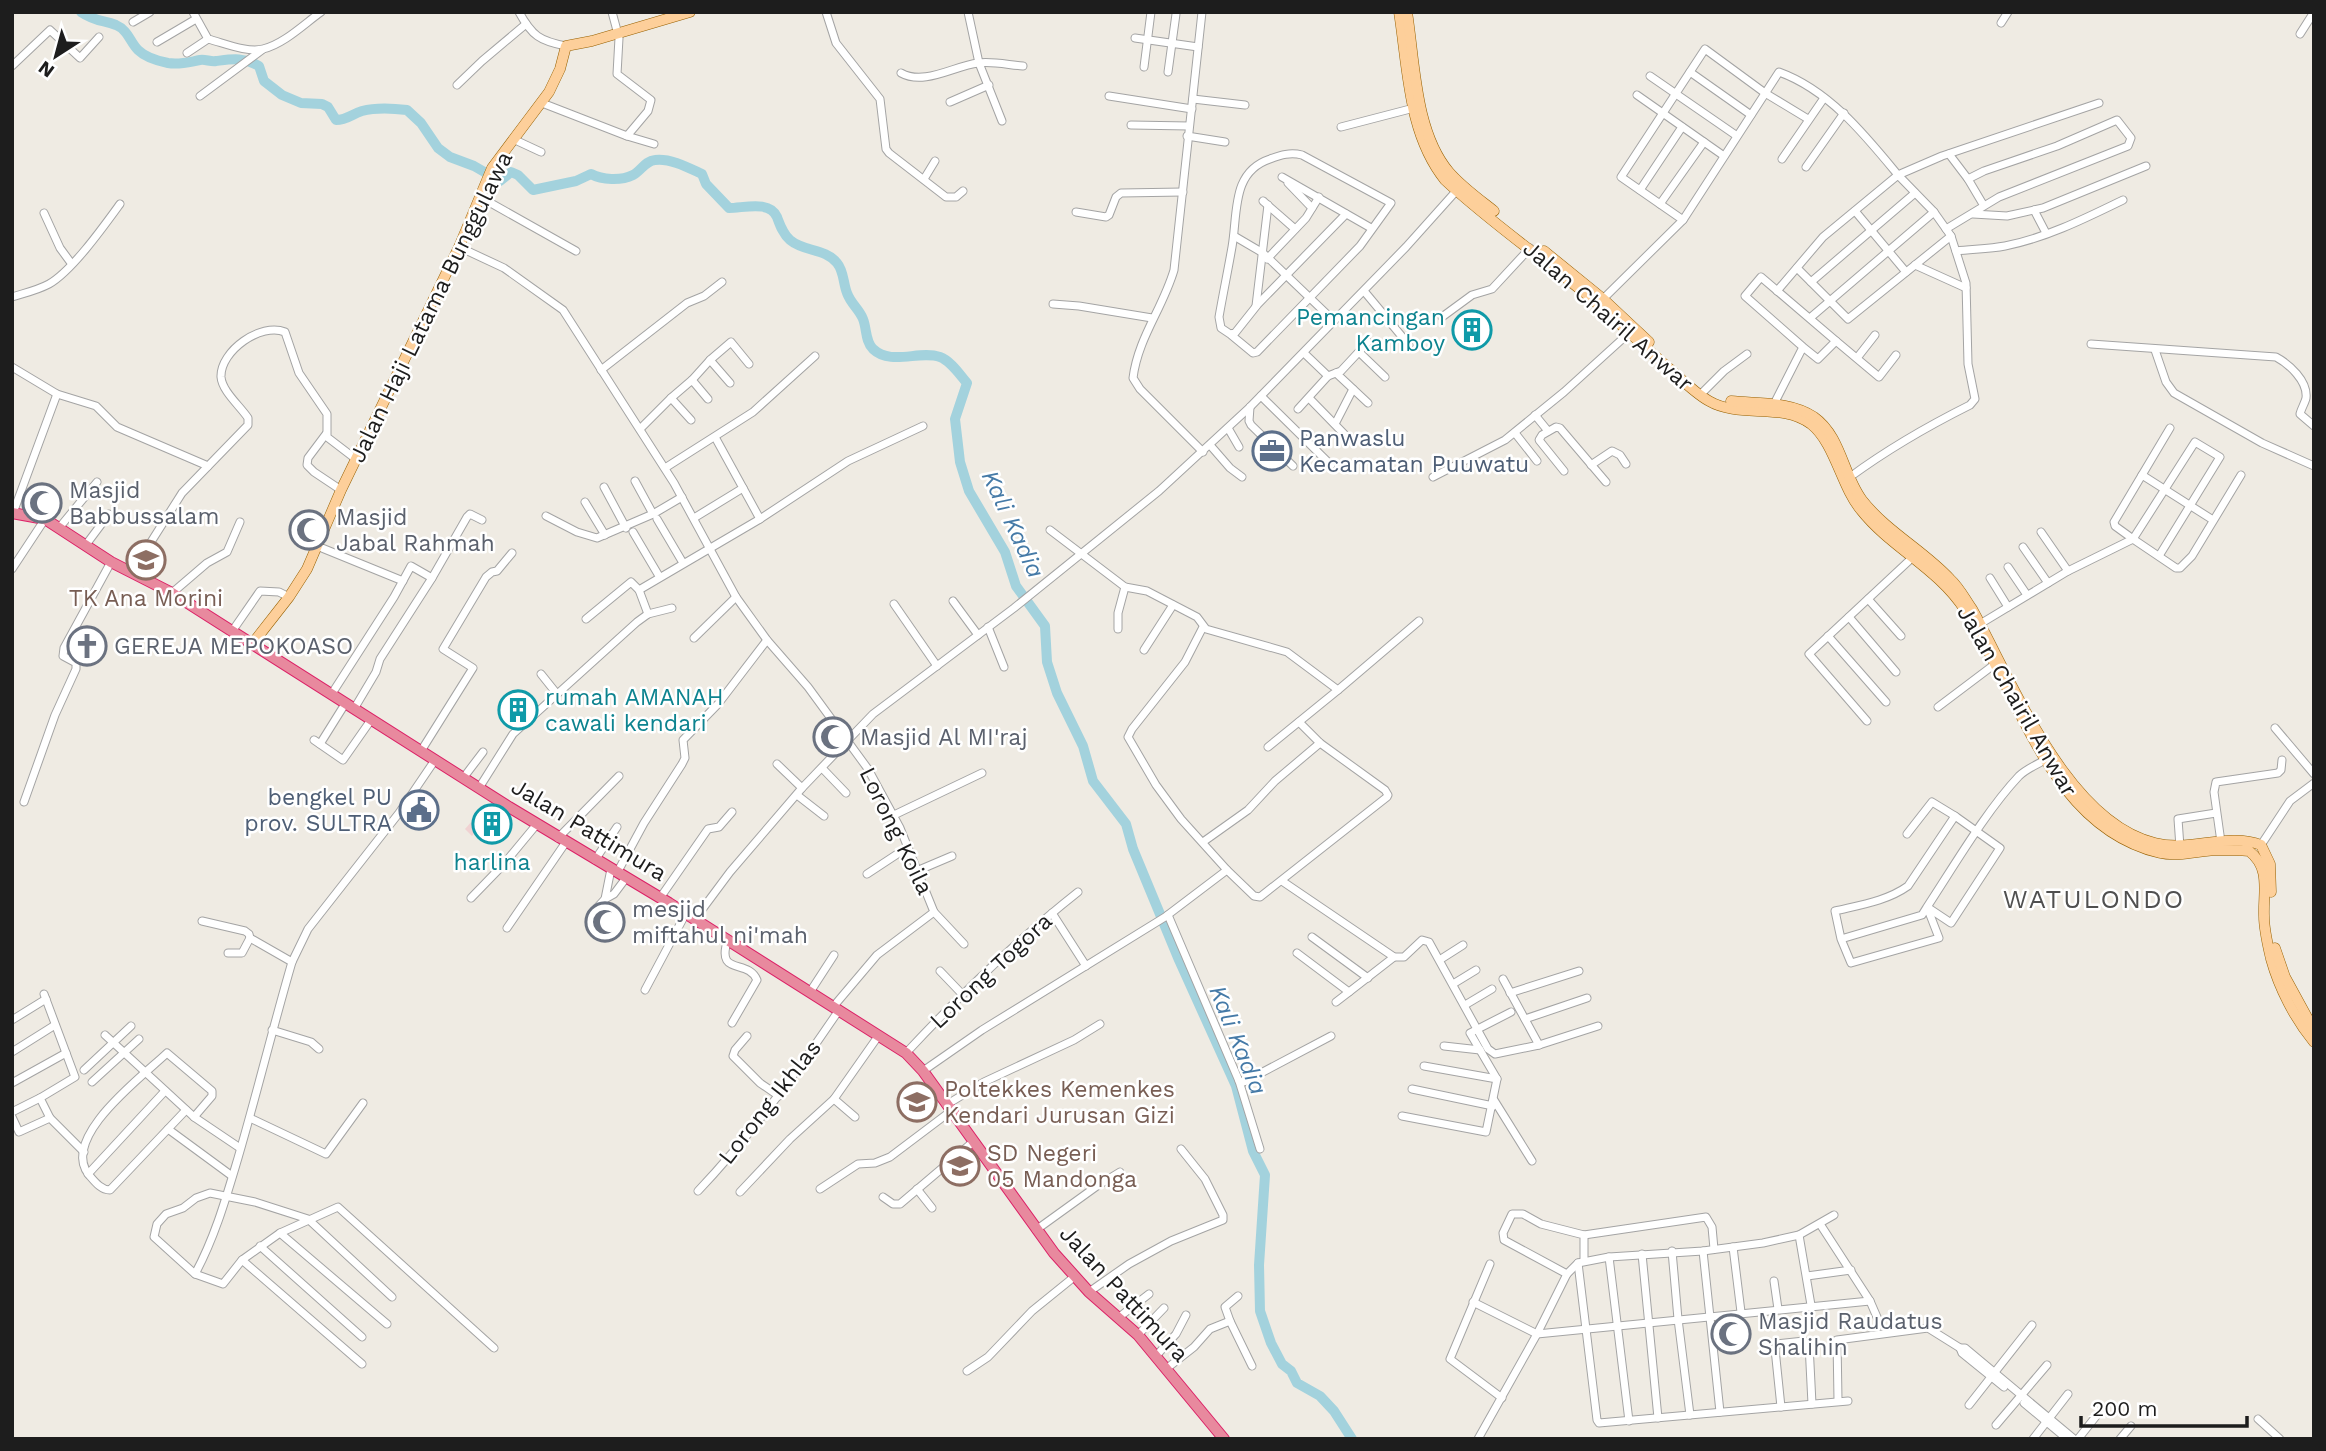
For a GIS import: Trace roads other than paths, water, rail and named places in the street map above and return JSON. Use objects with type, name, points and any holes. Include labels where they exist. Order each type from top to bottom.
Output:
[{"type":"highway","points":[[13,513],[45,519]]},
{"type":"highway","name":"Jalan Pattimura","points":[[45,519],[111,562],[172,593],[233,630],[331,695],[562,840],[728,939],[906,1053],[923,1071],[1036,1230],[1074,1277],[1138,1335],[1224,1439]]},
{"type":"main road","points":[[566,46],[690,12]]},
{"type":"main road","name":"Jalan Chairil Anwar","points":[[1399,12],[1421,141],[1445,180],[1603,299],[1701,396],[1717,405],[1786,413],[1811,424],[1823,439],[1850,495],[1862,512],[1951,590],[1980,627],[1995,664],[2047,759],[2065,789],[2079,805],[2104,827],[2132,843],[2163,853],[2258,849]]},
{"type":"main road","name":"Jalan Chairil Anwar","points":[[1408,12],[1426,130],[1438,158],[1459,188],[1629,333],[1704,391],[1724,401],[1774,404],[1801,410],[1820,422],[1830,435],[1860,498],[1894,533],[1950,579],[1980,627],[2039,734],[2087,803],[2110,822],[2153,843],[2180,846],[2221,842],[2258,849]]},
{"type":"main road","name":"Jalan Haji Latama Bunggulawa","points":[[253,643],[307,569],[341,490],[459,247],[490,174],[513,139],[542,103],[560,69],[566,46]]},
{"type":"main road","points":[[2258,849],[2271,876],[2270,916],[2273,943],[2285,977],[2314,1030]]},
{"type":"main road","points":[[2258,849],[2263,869],[2264,919],[2274,970],[2289,1003],[2314,1042]]},
{"type":"street","points":[[133,22],[150,12]]},
{"type":"street","points":[[200,96],[263,49],[284,39],[321,12]]},
{"type":"street","points":[[530,12],[520,13],[538,38],[566,46]]},
{"type":"street","points":[[612,12],[617,34],[617,74],[652,100],[648,111],[627,136]]},
{"type":"street","points":[[826,12],[836,43],[880,99],[886,149],[946,197],[956,197],[963,191]]},
{"type":"street","points":[[968,12],[979,63],[1002,121]]},
{"type":"street","points":[[1144,67],[1151,12]]},
{"type":"street","points":[[1202,12],[1174,270],[1167,292],[1139,347],[1133,378],[1140,389],[1203,452]]},
{"type":"street","points":[[2001,23],[2008,12]]},
{"type":"street","points":[[2300,34],[2314,12]]},
{"type":"street","points":[[1168,72],[1176,14]]},
{"type":"street","points":[[157,42],[195,16],[208,39],[237,47],[263,49]]},
{"type":"street","points":[[457,86],[526,24]]},
{"type":"street","points":[[12,66],[50,30],[80,58],[99,37]]},
{"type":"street","points":[[1135,38],[1198,47]]},
{"type":"street","points":[[187,53],[208,39]]},
{"type":"street","points":[[1683,220],[1621,177],[1705,49],[1765,93],[1808,119]]},
{"type":"street","points":[[901,73],[912,78],[979,63],[1023,66]]},
{"type":"street","points":[[1690,72],[1751,115]]},
{"type":"street","points":[[1603,299],[1683,220],[1779,72],[1796,78],[1824,98],[1843,113],[1934,212],[1948,232],[1966,288],[1968,365],[1974,401],[1908,438],[1850,477]]},
{"type":"street","points":[[1650,76],[1737,136]]},
{"type":"street","points":[[950,102],[989,85]]},
{"type":"street","points":[[1109,96],[1192,109]]},
{"type":"street","points":[[1637,96],[1724,156]]},
{"type":"street","points":[[1782,159],[1824,98]]},
{"type":"street","points":[[1193,99],[1245,105]]},
{"type":"street","points":[[542,103],[654,144]]},
{"type":"street","points":[[1777,290],[1823,237],[1898,175],[1950,154],[2099,103]]},
{"type":"street","points":[[1342,127],[1414,108]]},
{"type":"street","points":[[1806,167],[1843,113]]},
{"type":"street","points":[[1797,268],[1848,319],[1915,265],[1948,232],[1984,206],[1999,197],[2128,146],[2131,138],[2117,120],[1968,179]]},
{"type":"street","points":[[1131,125],[1189,126]]},
{"type":"street","points":[[1640,190],[1682,127]]},
{"type":"street","points":[[1188,136],[1226,142]]},
{"type":"street","points":[[513,139],[541,152]]},
{"type":"street","points":[[1660,204],[1704,142]]},
{"type":"street","points":[[1289,153],[1306,156],[1391,203],[1371,228],[1360,246],[1257,352],[1253,353],[1221,328],[1219,317],[1234,236],[1238,193],[1244,180],[1258,163],[1289,153]]},
{"type":"street","points":[[1950,154],[1984,206]]},
{"type":"street","points":[[924,179],[935,161]]},
{"type":"street","points":[[1972,215],[2007,216],[2034,210],[2146,166]]},
{"type":"street","points":[[1312,208],[1282,177],[1371,228]]},
{"type":"street","points":[[645,990],[691,916],[847,739],[886,702],[978,635],[1080,555],[1203,452],[1304,353],[1459,188]]},
{"type":"street","points":[[1076,212],[1105,217],[1109,215],[1116,197],[1121,193],[1183,192]]},
{"type":"street","points":[[1811,282],[1915,193]]},
{"type":"street","points":[[481,197],[576,251]]},
{"type":"street","points":[[1265,256],[1295,229],[1319,197]]},
{"type":"street","points":[[1956,251],[2005,246],[2074,223],[2123,200]]},
{"type":"street","points":[[1256,307],[1265,256],[1266,203],[1295,229]]},
{"type":"street","points":[[12,297],[49,284],[71,264],[120,204]]},
{"type":"street","points":[[2034,210],[2046,233]]},
{"type":"street","points":[[1855,211],[1906,272]]},
{"type":"street","points":[[1810,318],[1934,212]]},
{"type":"street","points":[[44,214],[71,264]]},
{"type":"street","points":[[1230,334],[1239,328],[1346,214]]},
{"type":"street","points":[[1234,236],[1265,256],[1334,321]]},
{"type":"street","name":"Lorong Koila","points":[[459,247],[504,268],[557,305],[665,468],[736,597],[847,739],[894,815],[919,870],[934,912],[877,955],[836,1009]]},
{"type":"street","points":[[1442,317],[1472,295],[1492,289],[1530,248]]},
{"type":"street","points":[[1915,265],[1966,288]]},
{"type":"street","points":[[1836,341],[1818,359],[1745,296],[1761,277],[1879,377],[1896,355]]},
{"type":"street","points":[[601,370],[687,303],[704,296],[722,282]]},
{"type":"street","points":[[1364,291],[1409,345]]},
{"type":"street","points":[[1053,304],[1152,318]]},
{"type":"street","points":[[132,572],[172,507],[248,425],[248,418],[222,382],[223,364],[245,341],[267,331],[280,330],[288,337],[299,373],[327,414],[329,421],[326,434],[308,458],[307,465],[341,490]]},
{"type":"street","points":[[1433,477],[1496,446],[1515,433],[1629,333]]},
{"type":"street","points":[[1857,358],[1875,335]]},
{"type":"street","points":[[640,429],[731,342],[749,364]]},
{"type":"street","points":[[1298,409],[1328,376],[1341,371],[1368,342]]},
{"type":"street","points":[[2091,344],[2155,350],[2174,348],[2280,359],[2295,372],[2303,384],[2306,396],[2300,414],[2314,426]]},
{"type":"street","points":[[1774,404],[1803,347]]},
{"type":"street","points":[[2155,350],[2166,382],[2174,393],[2262,443],[2314,466]]},
{"type":"street","points":[[1359,352],[1385,377]]},
{"type":"street","points":[[1304,353],[1328,376]]},
{"type":"street","points":[[1704,391],[1746,354]]},
{"type":"street","points":[[665,468],[759,407],[815,356]]},
{"type":"street","points":[[710,360],[730,383]]},
{"type":"street","points":[[12,367],[57,394],[92,404],[117,427],[208,466]]},
{"type":"street","points":[[1336,373],[1368,403]]},
{"type":"street","points":[[692,380],[708,399]]},
{"type":"street","points":[[1335,424],[1353,389]]},
{"type":"street","points":[[13,513],[57,394]]},
{"type":"street","points":[[1261,396],[1331,465]]},
{"type":"street","points":[[671,398],[691,420]]},
{"type":"street","points":[[1309,398],[1349,439]]},
{"type":"street","points":[[1250,407],[1251,425],[1293,466]]},
{"type":"street","points":[[1535,415],[1548,431]]},
{"type":"street","points":[[639,590],[760,519],[848,461],[923,426]]},
{"type":"street","points":[[1564,471],[1539,442],[1539,438],[1556,427],[1606,482]]},
{"type":"street","points":[[1228,428],[1239,447]]},
{"type":"street","points":[[2170,428],[2113,522],[2176,568],[2180,568],[2192,556],[2241,475]]},
{"type":"street","points":[[1515,433],[1537,461]]},
{"type":"street","points":[[326,434],[357,460]]},
{"type":"street","points":[[715,437],[760,519]]},
{"type":"street","points":[[1980,627],[2068,571],[2133,539],[2195,442],[2220,457],[2159,556]]},
{"type":"street","points":[[1209,445],[1242,477]]},
{"type":"street","points":[[1591,465],[1612,452],[1620,455],[1626,464]]},
{"type":"street","points":[[2142,475],[2213,520]]},
{"type":"street","points":[[635,481],[684,563]]},
{"type":"street","points":[[59,528],[97,482]]},
{"type":"street","points":[[604,487],[659,576]]},
{"type":"street","points":[[694,518],[743,488]]},
{"type":"street","points":[[546,516],[592,538],[629,530],[655,517],[682,497]]},
{"type":"street","points":[[585,502],[605,535]]},
{"type":"street","points":[[85,546],[110,514]]},
{"type":"street","points":[[371,720],[343,760],[317,742],[376,672],[380,659],[469,514],[482,520]]},
{"type":"street","points":[[12,569],[45,519]]},
{"type":"street","points":[[172,593],[207,564],[227,552],[240,522]]},
{"type":"street","points":[[1050,530],[1125,587],[1143,589],[1197,617],[1203,627],[1287,652],[1338,690]]},
{"type":"street","points":[[2041,532],[2068,571]]},
{"type":"street","points":[[317,545],[403,582]]},
{"type":"street","points":[[2023,547],[2048,583]]},
{"type":"street","points":[[421,751],[473,668],[443,649],[486,577],[497,571],[512,553]]},
{"type":"street","points":[[1867,720],[1809,654],[1913,557]]},
{"type":"street","points":[[24,802],[55,715],[76,669],[76,663],[63,656],[64,648],[111,562]]},
{"type":"street","points":[[331,695],[411,566],[432,578]]},
{"type":"street","points":[[2008,567],[2027,595]]},
{"type":"street","points":[[1990,578],[2008,607]]},
{"type":"street","points":[[586,619],[628,583],[634,583],[639,590],[648,614]]},
{"type":"street","points":[[1118,629],[1118,613],[1125,587]]},
{"type":"street","points":[[233,630],[260,591],[279,592],[289,597]]},
{"type":"street","points":[[694,638],[736,597]]},
{"type":"street","points":[[1868,599],[1901,636]]},
{"type":"street","points":[[953,601],[978,635]]},
{"type":"street","points":[[894,604],[937,666]]},
{"type":"street","points":[[1144,650],[1173,605]]},
{"type":"street","points":[[479,788],[509,738],[648,614],[672,608]]},
{"type":"street","points":[[1849,617],[1896,672]]},
{"type":"street","points":[[1268,747],[1419,621]]},
{"type":"street","points":[[988,627],[1004,667]]},
{"type":"street","points":[[1203,627],[1185,663],[1128,737],[1156,785],[1181,819],[1227,870],[1257,898],[1388,795],[1320,743],[1299,722]]},
{"type":"street","points":[[1828,636],[1886,702]]},
{"type":"street","points":[[606,899],[644,823],[682,764],[685,756],[683,740],[718,704],[767,640]]},
{"type":"street","points":[[1938,707],[1995,664]]},
{"type":"street","points":[[541,674],[557,694]]},
{"type":"street","points":[[2275,729],[2314,774]]},
{"type":"street","points":[[1203,842],[1248,810],[1275,781],[1320,743]]},
{"type":"street","points":[[464,777],[483,752]]},
{"type":"street","points":[[1841,939],[1922,915],[1977,833],[2021,774],[2047,759]]},
{"type":"street","points":[[195,1274],[212,1240],[226,1196],[292,962],[308,929],[399,813],[435,760]]},
{"type":"street","points":[[2221,842],[2214,792],[2216,782],[2278,774],[2282,760]]},
{"type":"street","points":[[777,764],[824,816]]},
{"type":"street","points":[[822,768],[846,793]]},
{"type":"street","points":[[894,815],[982,773]]},
{"type":"street","points":[[507,928],[562,840],[619,776]]},
{"type":"street","points":[[2258,849],[2290,801],[2314,783]]},
{"type":"street","points":[[1907,834],[1932,802],[2000,848],[1951,923],[1927,907]]},
{"type":"street","points":[[660,898],[708,829],[719,827],[733,813]]},
{"type":"street","points":[[2180,846],[2178,819],[2216,813]]},
{"type":"street","points":[[1927,907],[1939,937],[1851,963],[1841,939],[1835,911],[1899,893],[1908,886],[1955,816]]},
{"type":"street","points":[[471,898],[537,824]]},
{"type":"street","points":[[595,860],[617,827]]},
{"type":"street","points":[[867,874],[908,846]]},
{"type":"street","points":[[919,870],[952,856]]},
{"type":"street","points":[[923,1071],[982,1030],[1166,916],[1227,870]]},
{"type":"street","points":[[592,912],[614,894],[618,873]]},
{"type":"street","points":[[1282,881],[1394,957],[1404,957],[1424,939],[1429,942],[1441,959],[1488,1049],[1496,1054],[1539,1045],[1598,1026]]},
{"type":"street","name":"Lorong Togora","points":[[906,1053],[962,994],[1078,892]]},
{"type":"street","points":[[934,912],[964,944]]},
{"type":"street","points":[[1052,913],[1086,966]]},
{"type":"street","points":[[1166,916],[1239,1081],[1260,1149]]},
{"type":"street","points":[[202,921],[242,930],[250,934],[250,938],[292,962]]},
{"type":"street","points":[[1312,937],[1368,978]]},
{"type":"street","points":[[228,953],[242,953],[250,938]]},
{"type":"street","points":[[728,939],[724,954],[726,960],[755,975],[757,980],[732,1023]]},
{"type":"street","points":[[1441,959],[1464,945]]},
{"type":"street","points":[[1297,953],[1349,992]]},
{"type":"street","points":[[810,992],[834,956]]},
{"type":"street","points":[[1336,1002],[1394,957]]},
{"type":"street","points":[[1453,984],[1476,970]]},
{"type":"street","points":[[940,971],[962,994]]},
{"type":"street","points":[[1510,992],[1578,971]]},
{"type":"street","points":[[1503,979],[1539,1045]]},
{"type":"street","points":[[1465,1005],[1492,989]]},
{"type":"street","points":[[12,1020],[45,997],[75,1077],[12,1115],[19,1132],[50,1118]]},
{"type":"street","points":[[1525,1019],[1587,998]]},
{"type":"street","name":"Lorong Ikhlas","points":[[698,1191],[736,1151],[779,1096],[836,1009]]},
{"type":"street","points":[[1402,1116],[1486,1132],[1497,1079],[1470,1033],[1511,1012]]},
{"type":"street","points":[[820,1189],[858,1164],[875,1163],[890,1157],[984,1082],[1074,1040],[1100,1024]]},
{"type":"street","points":[[12,1052],[55,1025]]},
{"type":"street","points":[[84,1070],[131,1026]]},
{"type":"street","points":[[272,1030],[311,1042],[319,1049]]},
{"type":"street","points":[[105,1035],[194,1117],[240,1148]]},
{"type":"street","points":[[740,1192],[790,1139],[834,1098],[879,1035]]},
{"type":"street","points":[[747,1036],[733,1055],[760,1083],[779,1096]]},
{"type":"street","points":[[1239,1081],[1244,1082],[1331,1036]]},
{"type":"street","points":[[92,1082],[139,1039]]},
{"type":"street","points":[[1444,1046],[1480,1050]]},
{"type":"street","points":[[12,1083],[66,1053]]},
{"type":"street","points":[[186,1110],[110,1191],[101,1188],[88,1174],[84,1152],[90,1130],[103,1113],[167,1053],[212,1091],[212,1097],[194,1117]]},
{"type":"street","points":[[1424,1066],[1497,1079]]},
{"type":"street","points":[[1412,1089],[1493,1102],[1532,1161]]},
{"type":"street","points":[[88,1174],[165,1091]]},
{"type":"street","points":[[40,1098],[50,1118],[84,1152]]},
{"type":"street","points":[[834,1098],[855,1117]]},
{"type":"street","points":[[250,1118],[326,1154],[363,1103]]},
{"type":"street","points":[[168,1129],[232,1176]]},
{"type":"street","points":[[883,1197],[898,1205],[973,1142]]},
{"type":"street","points":[[1089,1292],[1129,1264],[1171,1241],[1223,1220],[1205,1179],[1181,1149]]},
{"type":"street","points":[[1036,1230],[1120,1172]]},
{"type":"street","points":[[917,1189],[932,1208]]},
{"type":"street","points":[[391,1297],[308,1219],[210,1193],[166,1214],[157,1224],[154,1237],[195,1274],[223,1284],[242,1260],[260,1246],[280,1233],[308,1219],[338,1207],[494,1348]]},
{"type":"street","points":[[1567,1274],[1504,1240],[1503,1233],[1512,1214],[1522,1214],[1541,1224],[1584,1235],[1706,1217],[1712,1227],[1714,1249]]},
{"type":"street","points":[[1478,1439],[1567,1274],[1581,1262],[1672,1251],[1703,1251],[1799,1236],[1834,1215]]},
{"type":"street","points":[[1820,1224],[1870,1301],[1880,1324]]},
{"type":"street","points":[[280,1233],[387,1324]]},
{"type":"street","points":[[1584,1235],[1581,1262],[1586,1330],[1597,1420],[1601,1423],[1848,1401]]},
{"type":"street","points":[[1799,1236],[1811,1305]]},
{"type":"street","points":[[260,1246],[362,1337]]},
{"type":"street","points":[[1733,1247],[1741,1312]]},
{"type":"street","points":[[1672,1251],[1690,1415]]},
{"type":"street","points":[[1703,1251],[1720,1412]]},
{"type":"street","points":[[1642,1254],[1658,1418]]},
{"type":"street","points":[[1609,1257],[1629,1421]]},
{"type":"street","points":[[242,1260],[362,1364]]},
{"type":"street","points":[[1490,1264],[1450,1359],[1502,1398]]},
{"type":"street","points":[[1807,1276],[1851,1270]]},
{"type":"street","points":[[967,1371],[988,1357],[1032,1311],[1074,1277]]},
{"type":"street","points":[[1774,1281],[1778,1309]]},
{"type":"street","points":[[1118,1318],[1149,1294]]},
{"type":"street","points":[[1238,1296],[1225,1307],[1252,1366]]},
{"type":"street","points":[[1473,1302],[1537,1334],[1870,1301]]},
{"type":"street","points":[[1138,1335],[1164,1308]]},
{"type":"street","points":[[1156,1356],[1176,1334],[1186,1315]]},
{"type":"street","points":[[1166,1369],[1194,1347],[1208,1331],[1230,1321]]},
{"type":"street","points":[[1969,1405],[2032,1325]]},
{"type":"street","points":[[1838,1400],[1837,1340],[1924,1327],[1933,1329],[1960,1348],[1965,1348],[2067,1439]]},
{"type":"street","points":[[1781,1407],[1775,1349],[1777,1344],[1804,1341],[1809,1344],[1812,1404]]},
{"type":"street","points":[[1996,1425],[2047,1365]]},
{"type":"street","points":[[2033,1439],[2068,1394]]},
{"type":"street","points":[[2048,1420],[2076,1439],[2097,1415]]},
{"type":"street","points":[[2258,1419],[2280,1439]]},
{"type":"street","points":[[2120,1439],[2131,1426]]},
{"type":"waterway","name":"Kali Kadia","points":[[81,12],[120,27],[135,47],[148,57],[160,61],[177,64],[238,59],[253,63],[259,66],[264,81],[282,95],[301,103],[322,104],[328,107],[336,120],[373,109],[407,110],[421,123],[438,148],[450,157],[474,166],[500,181],[511,172],[518,175],[533,190],[576,181],[591,174],[612,179],[628,177],[655,160],[667,160],[686,166],[702,174],[706,184],[729,208],[769,208],[790,240],[832,258],[841,270],[847,293],[863,319],[867,339],[873,349],[880,354],[897,357],[932,355],[940,357],[955,368],[967,383],[955,419],[960,462],[969,491],[1005,552],[1016,586],[1045,626],[1047,662],[1057,693],[1083,746],[1093,781],[1126,824],[1133,849],[1179,960],[1236,1086],[1253,1151],[1265,1175],[1259,1265],[1260,1311],[1271,1343],[1282,1364],[1291,1371],[1297,1383],[1320,1396],[1334,1411],[1352,1439]]},
{"type":"place","name":"Pemancingan Kamboy","points":[[1472,330]]},
{"type":"place","name":"Panwaslu Kecamatan Puuwatu","points":[[1272,451]]},
{"type":"place","name":"Masjid Babbussalam","points":[[42,503]]},
{"type":"place","name":"Masjid Jabal Rahmah","points":[[309,530]]},
{"type":"place","name":"TK Ana Morini","points":[[146,560]]},
{"type":"place","name":"GEREJA MEPOKOASO","points":[[87,646]]},
{"type":"place","name":"rumah AMANAH cawali kendari","points":[[518,710]]},
{"type":"place","name":"Masjid Al MI'raj","points":[[833,737]]},
{"type":"place","name":"bengkel PU prov. SULTRA","points":[[419,810]]},
{"type":"place","name":"harlina","points":[[492,824]]},
{"type":"place","name":"mesjid miftahul ni'mah","points":[[605,922]]},
{"type":"place","name":"Poltekkes Kemenkes Kendari Jurusan Gizi","points":[[917,1102]]},
{"type":"place","name":"SD Negeri 05 Mandonga","points":[[960,1166]]},
{"type":"place","name":"Masjid Raudatus Shalihin","points":[[1731,1334]]},
{"type":"district","name":"WATULONDO","points":[[2094,899]]}]
